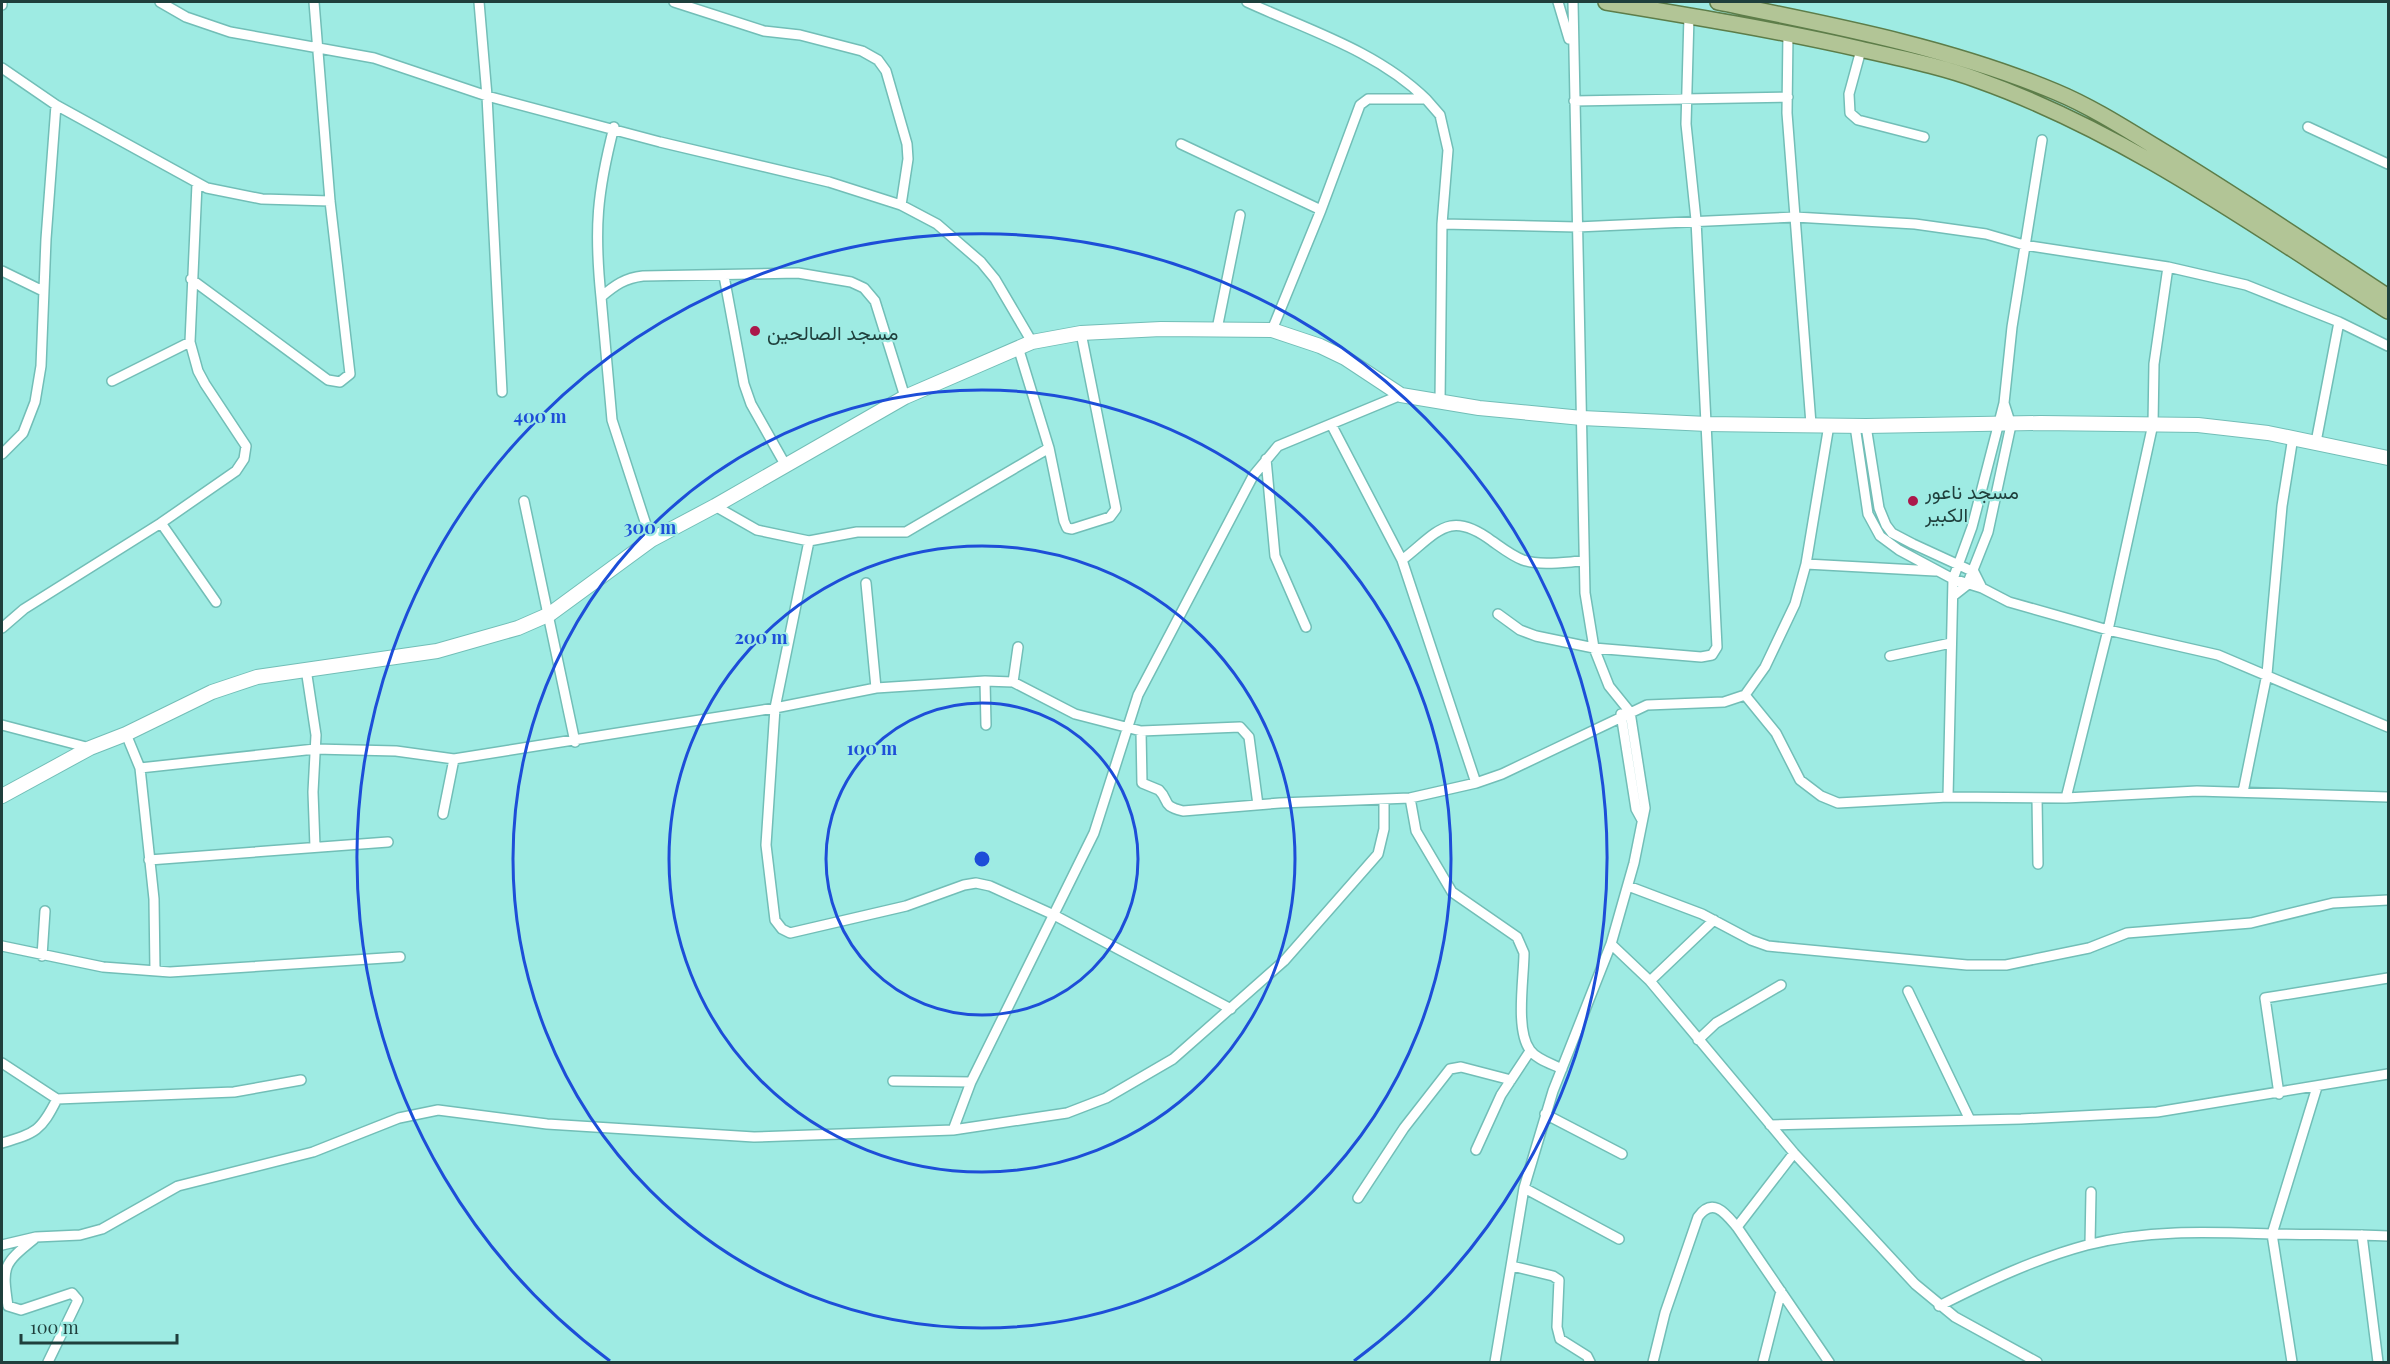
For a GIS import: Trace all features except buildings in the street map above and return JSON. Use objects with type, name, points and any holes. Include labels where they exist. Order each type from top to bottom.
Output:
[{"type":"main road","points":[[1606,2],[1788,33],[1978,80],[2080,122],[2150,160],[2388,311]]},
{"type":"main road","points":[[1718,2],[1821,23],[1957,58],[2057,92],[2101,114],[2193,169],[2388,297]]},
{"type":"street","points":[[159,2],[186,17],[220,29],[374,58],[487,96],[614,127],[660,142],[830,182],[901,205],[937,224],[981,262],[995,279],[1032,342]]},
{"type":"street","points":[[191,279],[328,381],[340,382],[346,379],[352,369],[330,201],[315,2]]},
{"type":"street","points":[[478,2],[487,96],[502,392]]},
{"type":"street","points":[[674,2],[764,31],[800,35],[862,51],[878,60],[886,71],[907,144],[908,159],[901,205]]},
{"type":"street","points":[[1246,2],[1364,54],[1408,81],[1440,115],[1447,138],[1442,224],[1440,402]]},
{"type":"street","points":[[1558,2],[1572,50]]},
{"type":"street","points":[[1495,1362],[1524,1188],[1545,1114],[1611,944],[1628,886],[1645,808],[1643,784],[1625,715],[1594,648],[1588,621],[1583,561],[1582,418],[1572,2]]},
{"type":"street","points":[[1498,614],[1526,633],[1594,648],[1701,657],[1715,652],[1717,629],[1696,220],[1686,124],[1689,16]]},
{"type":"street","points":[[1788,33],[1788,97],[1795,217],[1811,424]]},
{"type":"street","points":[[1861,50],[1849,94],[1850,113],[1858,120],[1924,137]]},
{"type":"street","points":[[2,68],[56,105],[197,184],[217,192],[247,197],[330,201]]},
{"type":"street","points":[[1574,101],[1788,97]]},
{"type":"street","points":[[1272,330],[1363,102],[1376,98],[1426,99]]},
{"type":"street","points":[[2,454],[23,433],[35,402],[41,366],[43,291],[56,105]]},
{"type":"street","points":[[614,127],[602,173],[596,212],[612,420],[651,540]]},
{"type":"street","points":[[2308,127],[2388,164]]},
{"type":"street","points":[[1953,596],[1967,585],[1974,572],[1998,493],[2004,403],[2024,245],[2042,140]]},
{"type":"street","points":[[1181,144],[1321,210]]},
{"type":"street","points":[[2,628],[24,609],[161,523],[236,471],[244,459],[246,446],[198,371],[190,342],[197,184]]},
{"type":"street","points":[[1217,329],[1240,215]]},
{"type":"street","points":[[1442,224],[1577,227],[1795,217],[1915,224],[1986,234],[2024,245],[2168,267],[2267,292],[2339,322],[2388,346]]},
{"type":"street","points":[[2066,798],[2108,630],[2153,424],[2154,364],[2168,267]]},
{"type":"street","points":[[2,272],[43,291]]},
{"type":"street","points":[[601,297],[629,277],[798,273],[851,282],[864,288],[875,301],[906,397]]},
{"type":"street","points":[[724,276],[744,384],[751,404],[786,466]]},
{"type":"street","points":[[2316,442],[2339,322]]},
{"type":"street","points":[[2,796],[90,748],[126,734],[233,684],[257,677],[306,669],[399,657],[475,642],[518,628],[550,614],[651,540],[906,397],[1018,347],[1032,342],[1081,333],[1217,329],[1272,330],[1312,343],[1345,358],[1401,395],[1440,402],[1582,418],[1707,424],[1829,426],[2153,424],[2232,427],[2293,437],[2388,458]]},
{"type":"street","points":[[1018,347],[1049,448],[1066,528],[1072,529],[1114,514],[1116,509],[1081,333]]},
{"type":"street","points":[[112,381],[190,342]]},
{"type":"street","points":[[953,1130],[971,1082],[1094,833],[1125,728],[1138,695],[1253,476],[1278,446],[1401,395]]},
{"type":"street","points":[[1948,797],[1953,579],[2004,425],[2004,403]]},
{"type":"street","points":[[1331,424],[1402,560],[1476,783]]},
{"type":"street","points":[[1141,731],[1142,783],[1159,790],[1165,803],[1171,808],[1183,811],[1410,798],[1476,783],[1526,764],[1625,715],[1658,703],[1724,702],[1745,695],[1762,673],[1787,624],[1806,564],[1829,426]]},
{"type":"street","points":[[1860,426],[1879,508],[1886,525],[1906,541],[1974,572],[1982,588]]},
{"type":"street","points":[[1860,426],[1864,495],[1871,523],[1887,541],[1953,579],[1982,588],[2025,607],[2217,656],[2267,674],[2388,727]]},
{"type":"street","points":[[2242,792],[2267,674],[2282,506],[2293,437]]},
{"type":"street","points":[[715,506],[757,530],[809,540],[857,532],[906,532],[1049,448]]},
{"type":"street","points":[[1266,459],[1275,556],[1306,627]]},
{"type":"street","points":[[524,501],[550,614],[575,742]]},
{"type":"street","points":[[161,523],[216,602]]},
{"type":"street","points":[[1402,560],[1446,527],[1461,524],[1477,529],[1513,555],[1527,562],[1583,561]]},
{"type":"street","points":[[809,540],[774,708],[766,845],[775,920],[782,929],[790,933],[874,915],[976,883],[990,886],[1054,915],[1230,1009]]},
{"type":"street","points":[[1806,564],[1939,571]]},
{"type":"street","points":[[866,583],[876,688]]},
{"type":"street","points":[[1890,656],[1951,643]]},
{"type":"street","points":[[1013,682],[1017,647]]},
{"type":"street","points":[[306,669],[314,721],[315,848]]},
{"type":"street","points":[[986,681],[986,725]]},
{"type":"street","points":[[140,768],[315,750],[396,751],[454,759],[575,742],[876,688],[986,681],[1013,682],[1075,714],[1141,731],[1239,727],[1246,731],[1258,805]]},
{"type":"street","points":[[1745,695],[1776,733],[1800,780],[1821,796],[1850,804],[1948,797],[2066,798],[2164,792],[2388,797]]},
{"type":"street","points":[[2,725],[90,748]]},
{"type":"street","points":[[126,734],[140,768],[154,899],[155,971]]},
{"type":"street","points":[[443,814],[454,759]]},
{"type":"street","points":[[1410,798],[1416,831],[1452,891],[1509,931],[1523,947],[1522,1026],[1530,1051],[1562,1069]]},
{"type":"street","points":[[2037,798],[2038,864]]},
{"type":"street","points":[[2,1245],[36,1237],[80,1235],[102,1229],[178,1186],[313,1152],[399,1118],[438,1110],[547,1124],[754,1137],[953,1130],[1067,1113],[1106,1098],[1173,1059],[1284,961],[1374,861],[1383,838],[1384,799]]},
{"type":"street","points":[[149,860],[388,842]]},
{"type":"street","points":[[1628,886],[1714,920],[1751,940],[1768,946],[1988,966],[2029,962],[2070,953],[2127,933],[2252,922],[2333,903],[2388,900]]},
{"type":"street","points":[[42,956],[45,910]]},
{"type":"street","points":[[1650,981],[1714,920]]},
{"type":"street","points":[[1611,944],[1650,981],[1794,1153],[1900,1269],[1939,1306],[2037,1362]]},
{"type":"street","points":[[2,946],[103,967],[190,973],[400,957]]},
{"type":"street","points":[[2279,1094],[2265,998],[2388,978]]},
{"type":"street","points":[[1698,1040],[1722,1019],[1781,985]]},
{"type":"street","points":[[1908,991],[1970,1120]]},
{"type":"street","points":[[1476,1150],[1492,1112],[1530,1051]]},
{"type":"street","points":[[2,1063],[57,1099],[234,1092],[301,1080]]},
{"type":"street","points":[[1359,1198],[1404,1128],[1450,1069],[1461,1067],[1511,1080]]},
{"type":"street","points":[[1770,1125],[2157,1112],[2279,1094],[2388,1074]]},
{"type":"street","points":[[892,1081],[971,1082]]},
{"type":"street","points":[[2292,1362],[2272,1234],[2317,1087]]},
{"type":"street","points":[[2,1143],[33,1134],[44,1125],[57,1099]]},
{"type":"street","points":[[1545,1114],[1622,1154]]},
{"type":"street","points":[[1737,1227],[1794,1153]]},
{"type":"street","points":[[1524,1188],[1619,1239]]},
{"type":"street","points":[[2090,1244],[2091,1192]]},
{"type":"street","points":[[1653,1362],[1665,1313],[1698,1217],[1707,1208],[1719,1207],[1737,1227],[1829,1362]]},
{"type":"street","points":[[1939,1306],[2020,1266],[2090,1244],[2190,1232],[2388,1236]]},
{"type":"street","points":[[2362,1235],[2378,1362]]},
{"type":"street","points":[[36,1237],[10,1258],[4,1281],[8,1306],[21,1310],[72,1293],[78,1300],[48,1362]]},
{"type":"street","points":[[1512,1266],[1553,1276],[1559,1280],[1557,1327],[1560,1339],[1587,1356],[1590,1362]]},
{"type":"street","points":[[1763,1362],[1781,1291]]},
{"type":"place","name":"مسجد الصالحين","points":[[755,331]]},
{"type":"place","name":"مسجد ناعور الكبير","points":[[1913,501]]}]
